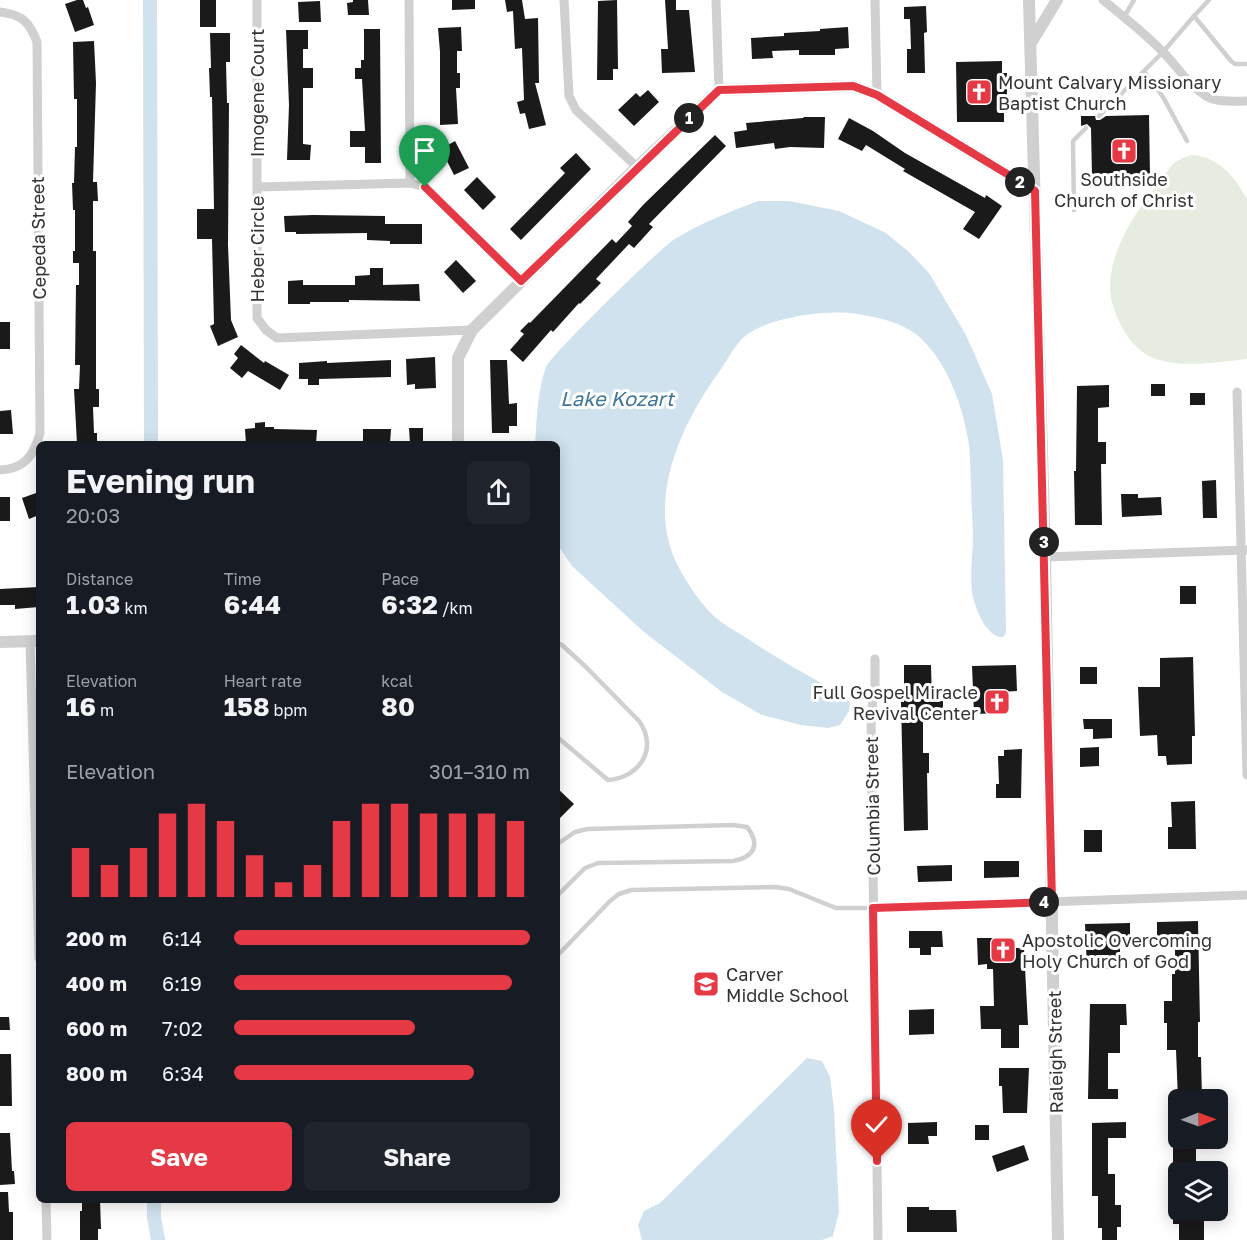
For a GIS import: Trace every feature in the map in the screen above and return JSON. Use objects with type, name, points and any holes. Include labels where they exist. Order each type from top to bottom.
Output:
[{"type":"street","name":"Imogene Court","points":[[257,0],[258,187]]},
{"type":"street","points":[[409,0],[410,183],[425,187],[521,281]]},
{"type":"street","points":[[564,0],[569,96],[576,110],[637,167]]},
{"type":"street","points":[[716,0],[719,90]]},
{"type":"street","points":[[875,0],[877,95]]},
{"type":"street","name":"Raleigh Street","points":[[1029,0],[1045,557],[1058,1240]]},
{"type":"street","points":[[1030,44],[1057,0]]},
{"type":"street","points":[[1103,0],[1163,52],[1189,83],[1208,97],[1227,102],[1247,101]]},
{"type":"street","name":"Cepeda Street","points":[[0,12],[18,14],[32,28],[37,42],[40,433],[37,441]]},
{"type":"street","points":[[458,441],[458,358],[472,330],[637,167],[719,90],[853,86],[877,95],[1035,191]]},
{"type":"street","name":"Heber Circle","points":[[410,183],[258,187],[257,318],[266,330],[277,338],[472,330]]},
{"type":"street","points":[[1237,392],[1244,550],[1247,775]]},
{"type":"street","name":"Cepeda Street","points":[[4,470],[21,465],[34,452],[36,446]]},
{"type":"street","points":[[1045,557],[1244,550]]},
{"type":"street","points":[[0,642],[34,641],[36,768]]},
{"type":"street","name":"Columbia Street","points":[[875,659],[875,686],[871,714],[878,1240]]},
{"type":"street","points":[[873,908],[1247,895]]},
{"type":"street","points":[[46,1203],[47,1240]]},
{"type":"lane","points":[[1124,17],[1134,0]]},
{"type":"lane","points":[[1099,116],[1163,52],[1209,0]]},
{"type":"lane","points":[[1194,16],[1231,61],[1235,64],[1247,64]]},
{"type":"lane","points":[[1144,71],[1163,97],[1187,141]]},
{"type":"lane","points":[[1074,210],[1073,141],[1086,128]]},
{"type":"lane","points":[[560,644],[586,666],[639,721],[645,729],[646,752],[641,763],[633,772],[608,780],[560,739]]},
{"type":"lane","points":[[560,842],[575,832],[587,829],[733,825],[747,827],[753,837],[754,845],[746,858],[733,861],[597,863],[585,868],[560,893]]},
{"type":"lane","points":[[560,953],[610,901],[619,894],[631,890],[775,887],[796,891],[836,908],[873,908]]},
{"type":"shaded area","points":[[1192,155],[1210,160],[1225,169],[1247,199],[1247,359],[1183,364],[1158,360],[1147,355],[1126,334],[1116,314],[1110,294],[1116,255],[1128,227],[1171,166]]},
{"type":"water","name":"Lake Kozart","points":[[758,201],[789,201],[839,211],[886,233],[929,273],[966,335],[992,394],[1003,460],[1006,633],[1003,637],[997,636],[986,627],[978,613],[972,592],[973,536],[970,456],[962,411],[951,383],[936,356],[911,330],[881,319],[845,313],[798,316],[767,324],[744,337],[706,391],[693,414],[681,439],[666,491],[665,518],[669,544],[680,570],[700,601],[726,626],[845,696],[850,703],[849,711],[840,725],[828,728],[801,725],[762,715],[722,692],[644,632],[572,566],[560,548],[560,441],[535,441],[543,376],[552,359],[629,280],[666,246],[705,223]]},
{"type":"water","points":[[807,1058],[822,1061],[830,1077],[839,1212],[833,1236],[822,1240],[642,1240],[638,1225],[644,1211],[660,1203]]},
{"type":"building","points":[[83,0],[86,8],[88,7],[94,25],[75,32],[65,4]]},
{"type":"building","points":[[200,0],[216,0],[216,27],[200,27]]},
{"type":"building","points":[[353,0],[368,0],[369,15],[348,15],[347,3]]},
{"type":"building","points":[[452,0],[475,0],[475,9],[452,10]]},
{"type":"building","points":[[505,0],[522,0],[525,19],[538,18],[539,83],[535,83],[546,125],[529,129],[525,113],[520,114],[517,102],[524,100],[522,48],[515,49],[513,11],[507,12]]},
{"type":"building","points":[[617,0],[618,69],[613,69],[613,80],[597,80],[598,1]]},
{"type":"building","points":[[665,0],[676,0],[676,10],[689,10],[695,72],[662,73],[661,49],[668,49]]},
{"type":"building","points":[[320,1],[321,22],[299,22],[298,2]]},
{"type":"building","points":[[926,6],[925,73],[907,73],[907,49],[911,49],[910,19],[904,19],[904,7]]},
{"type":"building","points":[[461,27],[462,51],[457,51],[457,73],[460,73],[460,88],[456,88],[458,124],[440,125],[438,28]]},
{"type":"building","points":[[848,27],[849,48],[835,49],[835,55],[799,55],[799,50],[772,51],[773,58],[752,59],[751,38]]},
{"type":"building","points":[[364,29],[380,29],[381,163],[365,163],[365,147],[350,147],[350,131],[365,131],[362,79],[355,79],[355,68],[361,68],[361,60],[364,60]]},
{"type":"building","points":[[286,30],[308,30],[308,49],[303,49],[303,68],[313,68],[313,88],[303,88],[303,144],[311,145],[310,160],[287,160],[289,105]]},
{"type":"building","points":[[210,33],[230,33],[230,62],[226,62],[227,103],[229,103],[228,245],[231,320],[238,337],[218,346],[210,326],[214,324],[212,239],[197,239],[197,209],[214,209]]},
{"type":"building","points":[[94,41],[96,83],[93,182],[97,182],[98,201],[93,201],[93,251],[96,251],[96,389],[99,389],[99,407],[93,407],[94,433],[97,433],[97,441],[77,441],[74,389],[79,389],[80,365],[75,365],[76,285],[79,285],[79,263],[73,263],[75,210],[73,210],[72,183],[74,183],[75,147],[77,147],[77,99],[74,99],[73,42]]},
{"type":"building","points":[[1002,61],[1002,73],[1007,73],[1007,113],[1004,113],[1004,122],[957,122],[956,62]]},
{"type":"building","points":[[648,90],[659,102],[634,126],[618,110],[636,93],[640,97]]},
{"type":"building","points":[[1149,115],[1150,176],[1092,177],[1091,128],[1087,124],[1081,126],[1081,116],[1095,116],[1096,120],[1100,120],[1106,116]]},
{"type":"building","points":[[825,117],[824,148],[775,149],[774,143],[736,148],[734,132],[747,130],[746,123]]},
{"type":"building","points":[[849,118],[905,153],[985,198],[986,195],[1002,206],[979,239],[963,229],[975,212],[903,171],[905,169],[866,145],[862,151],[838,139]]},
{"type":"building","points":[[715,135],[726,146],[649,224],[653,227],[634,248],[629,244],[596,279],[601,283],[553,332],[551,330],[523,362],[510,350],[524,334],[520,331],[612,239],[616,243],[632,226],[628,222],[643,205]]},
{"type":"building","points":[[455,141],[469,168],[454,175],[441,149]]},
{"type":"building","points":[[576,153],[591,169],[521,240],[510,229],[565,173],[560,168]]},
{"type":"building","points":[[477,177],[496,197],[483,210],[464,190]]},
{"type":"building","points":[[284,216],[385,216],[385,224],[422,224],[422,244],[390,244],[390,241],[367,240],[367,233],[296,234],[296,232],[285,232]]},
{"type":"building","points":[[456,260],[476,281],[463,293],[444,272]]},
{"type":"building","points":[[370,268],[383,268],[383,285],[419,284],[420,301],[349,300],[349,302],[288,304],[288,281],[303,280],[303,285],[355,285],[355,276],[370,275]]},
{"type":"building","points":[[0,322],[10,322],[10,349],[0,349]]},
{"type":"building","points":[[241,345],[264,363],[265,361],[289,375],[280,390],[248,371],[242,378],[230,368],[238,358],[234,354]]},
{"type":"building","points":[[435,357],[436,388],[415,389],[415,384],[407,385],[406,359]]},
{"type":"building","points":[[391,360],[391,377],[319,379],[319,385],[308,385],[308,379],[299,379],[299,363]]},
{"type":"building","points":[[490,360],[507,360],[509,404],[517,403],[517,426],[509,426],[509,433],[492,433]]},
{"type":"building","points":[[1151,384],[1165,384],[1165,396],[1151,396]]},
{"type":"building","points":[[1109,385],[1109,407],[1098,408],[1098,442],[1106,442],[1106,464],[1101,464],[1102,525],[1075,525],[1077,386]]},
{"type":"building","points":[[1190,393],[1205,393],[1205,405],[1190,405]]},
{"type":"building","points":[[11,410],[13,434],[0,434],[0,411]]},
{"type":"building","points":[[265,422],[265,427],[274,427],[274,429],[317,430],[316,441],[246,441],[245,429],[255,428],[255,423]]},
{"type":"building","points":[[409,428],[423,428],[423,441],[410,441]]},
{"type":"building","points":[[363,429],[391,429],[390,441],[363,441]]},
{"type":"building","points":[[1216,480],[1217,518],[1203,518],[1202,481]]},
{"type":"building","points":[[36,493],[36,516],[29,519],[22,498]]},
{"type":"building","points":[[1121,494],[1138,494],[1138,498],[1161,497],[1162,515],[1122,517]]},
{"type":"building","points":[[0,497],[10,497],[10,521],[0,521]]},
{"type":"building","points":[[1180,586],[1196,586],[1196,604],[1180,604]]},
{"type":"building","points":[[36,587],[36,607],[15,609],[15,605],[0,605],[0,589]]},
{"type":"building","points":[[1193,657],[1195,736],[1192,736],[1192,764],[1167,765],[1166,756],[1158,756],[1157,735],[1140,736],[1138,687],[1160,687],[1160,658]]},
{"type":"building","points":[[904,665],[931,665],[932,701],[943,701],[943,720],[923,720],[923,753],[929,753],[928,830],[904,831],[901,702],[904,702]]},
{"type":"building","points":[[1016,665],[1017,691],[1000,692],[1001,713],[974,714],[972,666]]},
{"type":"building","points":[[1080,667],[1097,667],[1097,684],[1080,684]]},
{"type":"building","points":[[1083,719],[1112,719],[1112,738],[1093,739],[1093,729],[1084,729]]},
{"type":"building","points":[[1099,747],[1099,766],[1080,767],[1080,748]]},
{"type":"building","points":[[1022,749],[1021,798],[996,798],[996,784],[999,784],[998,756],[1004,756],[1004,750]]},
{"type":"building","points":[[560,791],[574,804],[560,818]]},
{"type":"building","points":[[1195,801],[1196,849],[1168,849],[1168,827],[1172,827],[1171,802]]},
{"type":"building","points":[[1084,830],[1102,830],[1102,852],[1084,852]]},
{"type":"building","points":[[984,861],[1019,861],[1019,877],[984,878]]},
{"type":"building","points":[[952,865],[952,881],[918,882],[917,866]]},
{"type":"building","points":[[1198,921],[1200,1022],[1198,1022],[1198,1057],[1201,1057],[1202,1089],[1178,1089],[1176,1050],[1167,1050],[1164,1001],[1172,1001],[1175,936],[1157,936],[1157,922]]},
{"type":"building","points":[[1130,923],[1130,942],[1120,942],[1120,969],[1087,969],[1085,924]]},
{"type":"building","points":[[909,931],[942,931],[943,947],[931,947],[931,955],[920,955],[920,948],[909,948]]},
{"type":"building","points":[[977,938],[996,938],[997,948],[1024,948],[1028,1025],[1019,1025],[1019,1048],[1001,1048],[1001,1029],[981,1029],[980,1006],[994,1006],[993,969],[987,969],[987,964],[978,965]]},
{"type":"building","points":[[1090,1004],[1126,1004],[1127,1025],[1120,1025],[1120,1053],[1108,1053],[1108,1089],[1118,1089],[1118,1099],[1088,1099]]},
{"type":"building","points":[[934,1009],[934,1034],[909,1035],[909,1010]]},
{"type":"building","points":[[0,1017],[9,1017],[10,1030],[0,1030]]},
{"type":"building","points":[[0,1054],[11,1054],[12,1106],[0,1106]]},
{"type":"building","points":[[999,1068],[1029,1068],[1027,1113],[1003,1113]]},
{"type":"building","points":[[937,1122],[937,1136],[928,1136],[929,1144],[908,1144],[908,1123]]},
{"type":"building","points":[[1126,1122],[1126,1138],[1108,1138],[1108,1174],[1115,1174],[1115,1205],[1121,1205],[1121,1227],[1117,1227],[1117,1240],[1102,1240],[1102,1228],[1098,1228],[1098,1196],[1092,1196],[1092,1123]]},
{"type":"building","points":[[975,1125],[989,1125],[989,1140],[975,1140]]},
{"type":"building","points":[[0,1133],[10,1133],[15,1184],[0,1185]]},
{"type":"building","points":[[1024,1145],[1029,1160],[997,1172],[992,1156]]},
{"type":"building","points":[[1173,1149],[1196,1149],[1196,1161],[1173,1161]]},
{"type":"building","points":[[0,1192],[8,1192],[9,1212],[13,1212],[13,1240],[0,1240]]},
{"type":"building","points":[[82,1203],[100,1203],[101,1229],[98,1229],[98,1240],[80,1240],[80,1211],[82,1211]]},
{"type":"building","points":[[907,1207],[956,1210],[957,1232],[907,1232]]},
{"type":"building","points":[[1173,1221],[1204,1221],[1204,1240],[1179,1240],[1179,1224],[1173,1224]]},
{"type":"waterway","points":[[150,0],[151,441]]},
{"type":"waterway","points":[[154,1203],[158,1240]]},
{"type":"place","name":"Mount Calvary Missionary Baptist Church","points":[[979,92]]},
{"type":"place","name":"Southside Church of Christ","points":[[1124,151]]},
{"type":"place","name":"Full Gospel Miracle Revival Center","points":[[997,702]]},
{"type":"place","name":"Apostolic Overcoming Holy Church of God","points":[[1003,950]]},
{"type":"place","name":"Carver Middle School","points":[[706,984]]},
{"type":"route","points":[[425,187],[521,281],[719,90],[853,86],[877,95],[1035,191],[1052,902],[873,908],[877,1161]]}]
